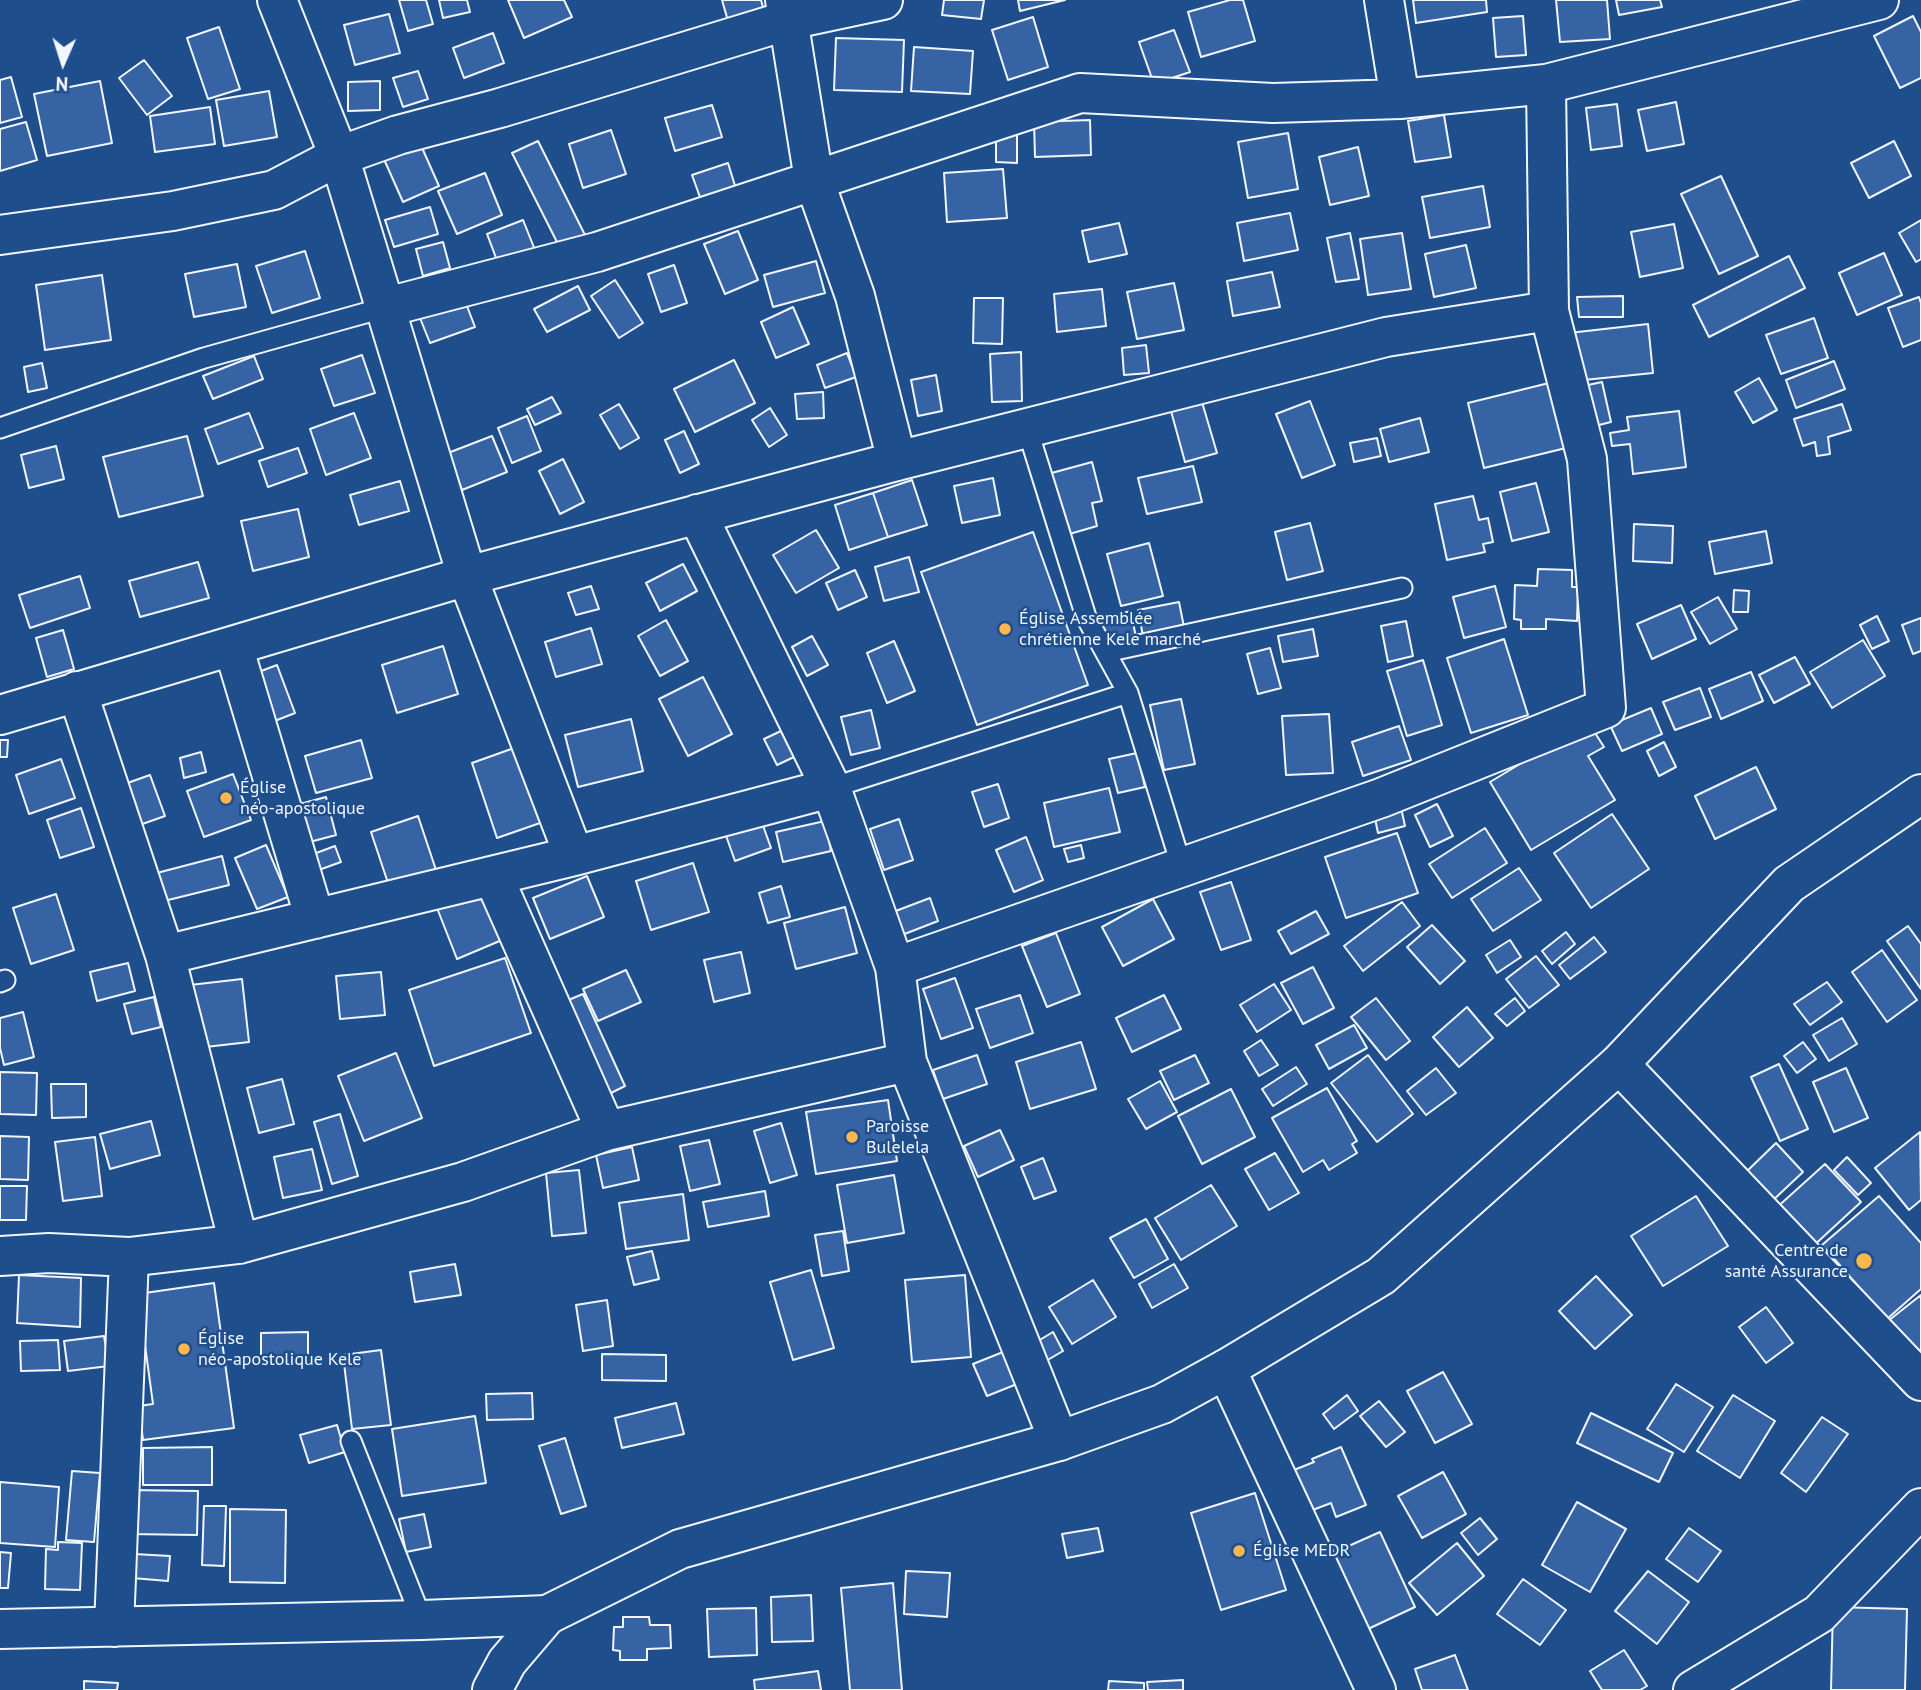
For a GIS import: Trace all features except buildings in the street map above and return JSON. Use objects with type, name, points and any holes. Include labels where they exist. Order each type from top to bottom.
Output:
[{"type":"main road","points":[[277,0],[339,156],[383,308],[467,576],[574,856]]},
{"type":"main road","points":[[0,235],[173,211],[274,190],[339,156],[398,135],[500,108],[787,10],[883,0]]},
{"type":"main road","points":[[1384,0],[1400,99]]},
{"type":"main road","points":[[383,308],[597,252],[1080,93],[1273,103],[1400,99],[1546,84],[1879,0]]},
{"type":"main road","points":[[787,10],[814,180],[855,296],[897,461]]},
{"type":"main road","points":[[895,967],[1381,798],[1606,708],[1587,458],[1549,311],[1546,84]]},
{"type":"main road","points":[[0,715],[467,576],[897,461],[1386,337],[1549,311]]},
{"type":"main road","points":[[697,514],[831,788],[895,967],[907,1062],[1059,1441]]},
{"type":"main road","points":[[233,646],[315,919]]},
{"type":"main road","points":[[78,691],[165,956],[239,1244]]},
{"type":"main road","points":[[165,956],[574,856],[831,788]]},
{"type":"main road","points":[[492,1690],[507,1662],[547,1615],[680,1549],[1059,1441],[1162,1404],[1381,1276],[1619,1064],[1788,884],[1921,794]]},
{"type":"main road","points":[[493,876],[606,1131]]},
{"type":"main road","points":[[0,1256],[49,1253],[129,1257],[239,1244],[463,1182],[606,1131],[907,1062]]},
{"type":"main road","points":[[1619,1064],[1921,1381]]},
{"type":"main road","points":[[114,1627],[129,1257]]},
{"type":"main road","points":[[1226,1369],[1376,1690]]},
{"type":"main road","points":[[1693,1690],[1819,1614],[1921,1508]]},
{"type":"main road","points":[[0,1629],[547,1615]]},
{"type":"lane","points":[[0,428],[204,358],[383,308]]},
{"type":"lane","points":[[1027,428],[1086,617],[1128,693],[1182,868]]},
{"type":"lane","points":[[1106,652],[1402,588]]},
{"type":"lane","points":[[831,788],[1128,693]]},
{"type":"lane","points":[[351,1441],[422,1620]]},
{"type":"place","name":"Église Assemblée chrétienne Kele marché","points":[[1005,629]]},
{"type":"place","name":"Église néo-apostolique","points":[[226,798]]},
{"type":"place","name":"Paroisse Bulelela","points":[[852,1137]]},
{"type":"place","name":"Centre de santé Assurance","points":[[1864,1261]]},
{"type":"place","name":"Église néo-apostolique Kele","points":[[184,1349]]},
{"type":"place","name":"Église MEDR","points":[[1239,1551]]}]
